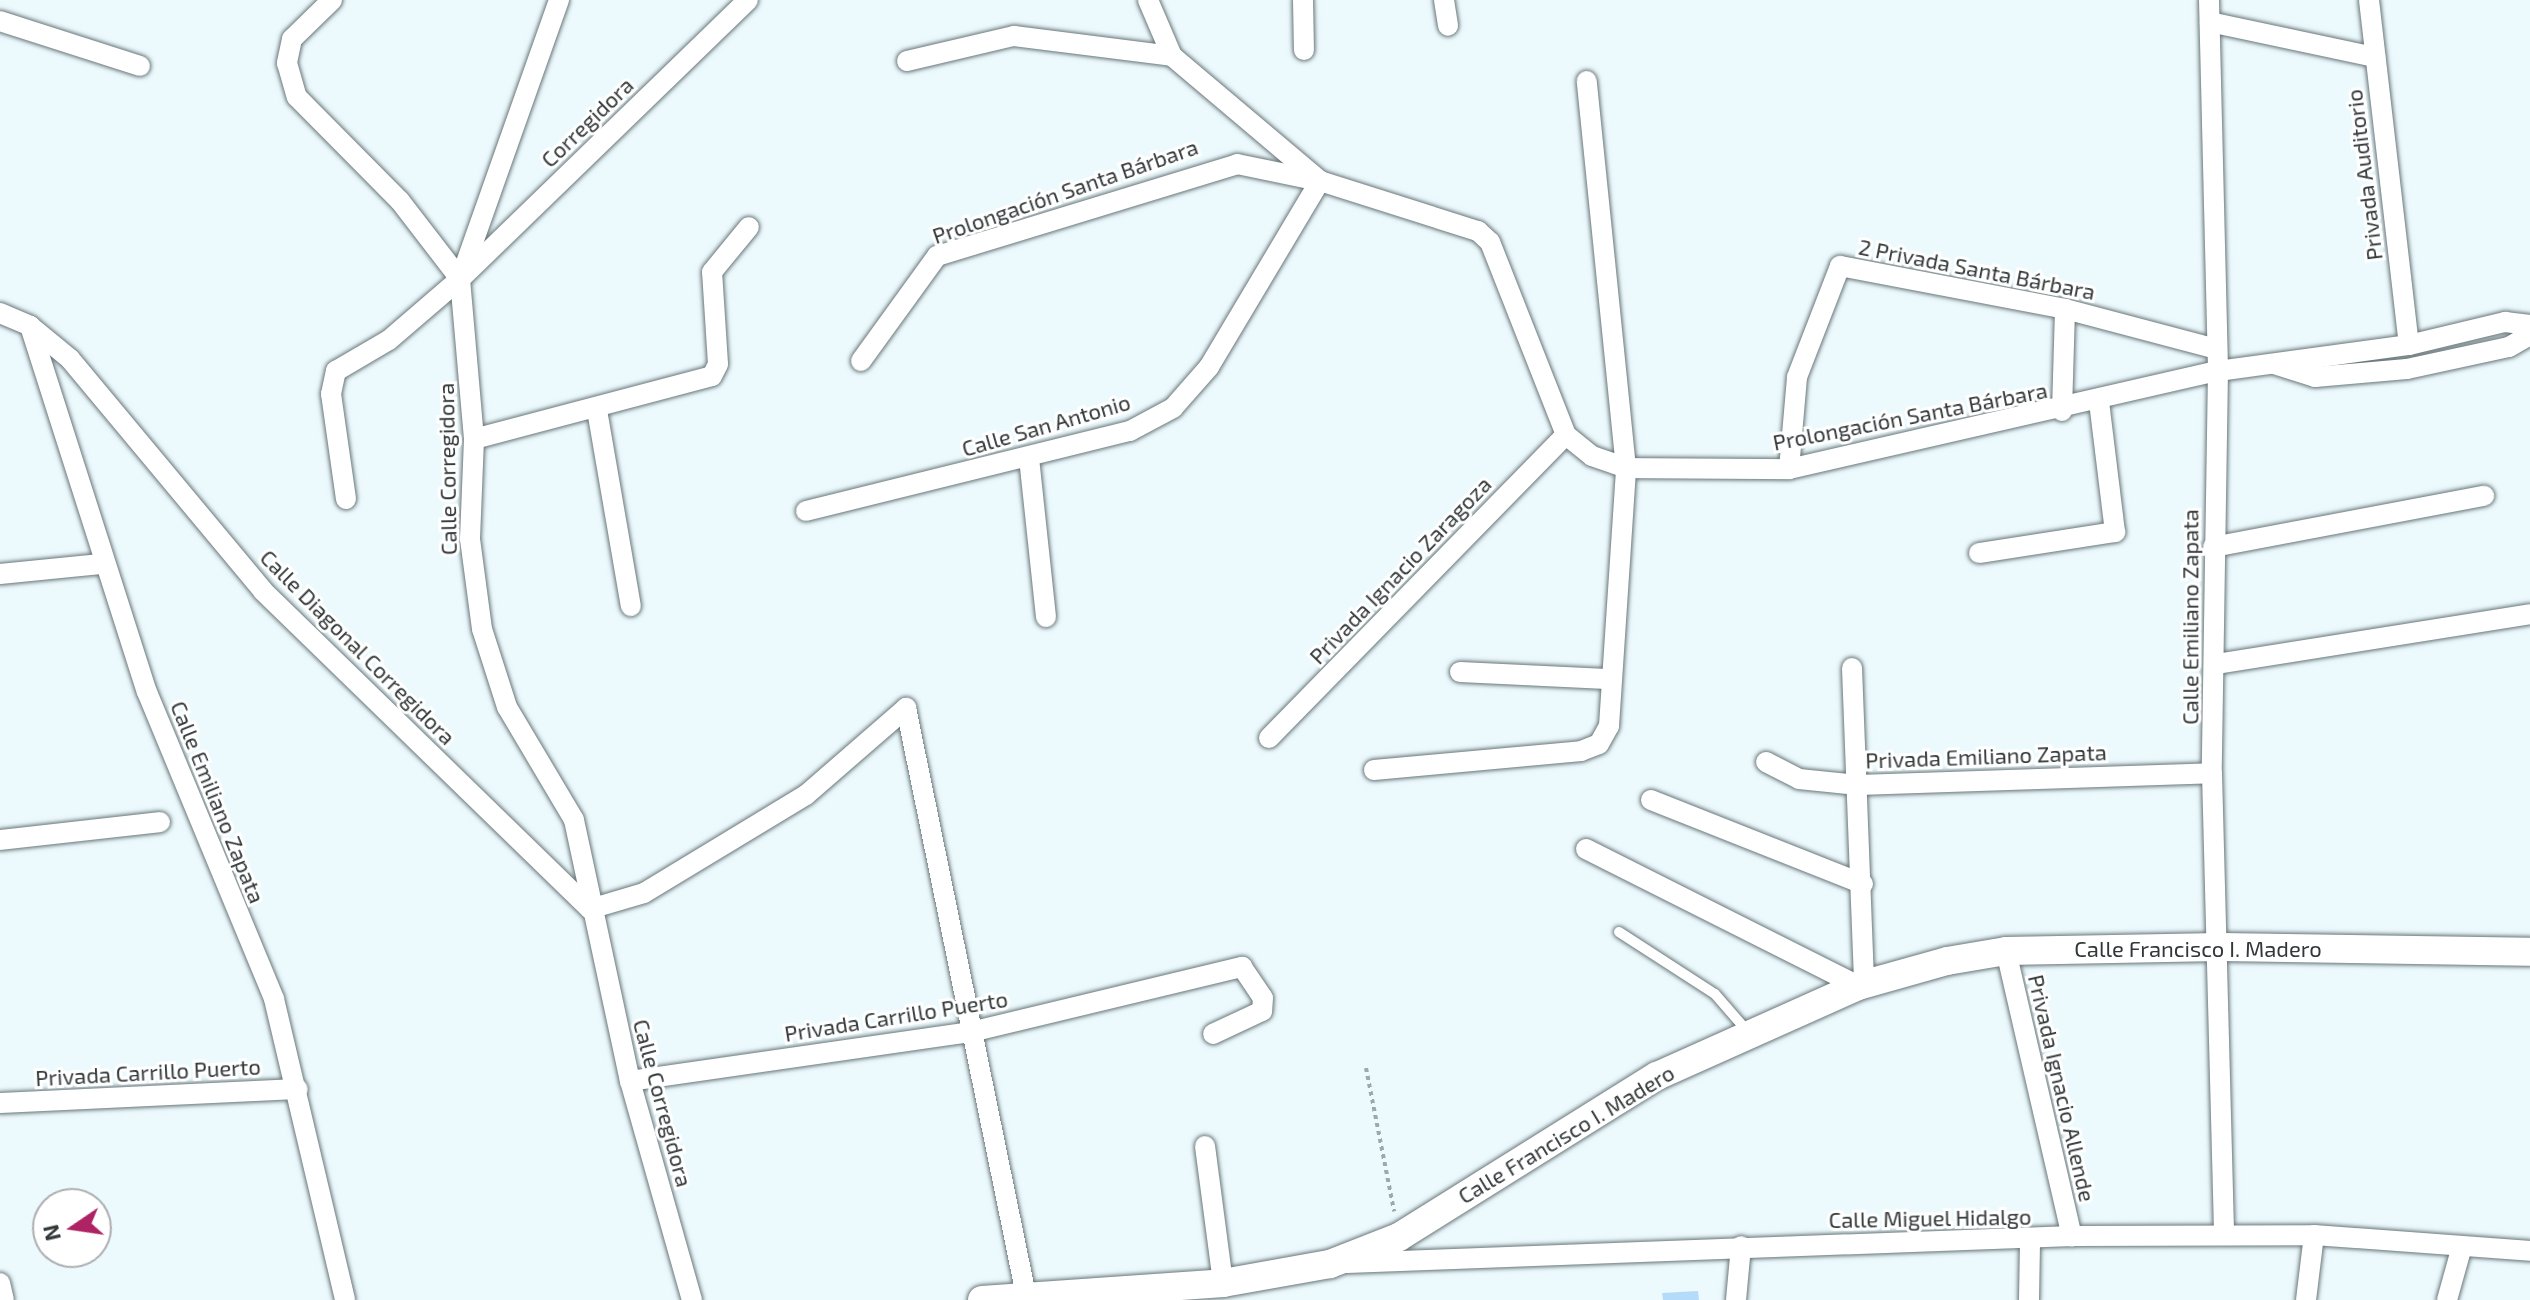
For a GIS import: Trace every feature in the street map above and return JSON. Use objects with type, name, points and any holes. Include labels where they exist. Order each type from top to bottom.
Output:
[{"type":"street","points":[[332,0],[292,39],[287,63],[297,97],[400,201],[460,279]]},
{"type":"street","name":"Calle Corregidora","points":[[559,0],[460,279],[474,439],[470,539],[482,629],[507,707],[574,820],[590,909],[630,1081],[692,1300]]},
{"type":"street","name":"Corregidora","points":[[346,499],[331,394],[336,371],[389,340],[460,279],[748,0]]},
{"type":"street","points":[[1148,0],[1172,56],[1320,181]]},
{"type":"street","points":[[1303,0],[1304,50]]},
{"type":"street","points":[[1444,0],[1448,26]]},
{"type":"street","name":"Calle Emiliano Zapata","points":[[2209,0],[2218,371],[2212,773],[2220,947],[2224,1235]]},
{"type":"street","name":"Privada Auditorio","points":[[2369,0],[2409,345]]},
{"type":"street","points":[[0,21],[140,66]]},
{"type":"street","points":[[2210,22],[2375,57]]},
{"type":"street","points":[[907,61],[1014,36],[1172,56]]},
{"type":"street","points":[[1374,770],[1590,747],[1609,726],[1607,679],[1626,468],[1587,81]]},
{"type":"street","name":"Prolongación Santa Bárbara","points":[[861,361],[937,256],[1217,166],[1320,181],[1464,224],[1490,242],[1566,435],[1592,456],[1626,468],[1789,469],[2062,411],[2218,371],[2409,345],[2505,322],[2530,325]]},
{"type":"street","name":"Calle San Antonio","points":[[806,511],[1130,431],[1173,408],[1209,367],[1320,181]]},
{"type":"street","points":[[474,439],[597,410],[712,376],[718,364],[712,272],[749,227]]},
{"type":"street","name":"2 Privada Santa Bárbara","points":[[1789,469],[1797,377],[1840,266],[2065,309],[2216,349]]},
{"type":"street","points":[[2062,411],[2065,309]]},
{"type":"street","name":"Calle Diagonal Corregidora","points":[[0,313],[30,326],[70,359],[263,591],[590,909]]},
{"type":"street","name":"Calle Emiliano Zapata","points":[[30,326],[101,564],[274,999],[298,1089],[345,1300]]},
{"type":"street","name":"Prolongación Santa Bárbara","points":[[2274,364],[2315,377],[2407,369],[2509,347],[2530,335]]},
{"type":"street","points":[[1979,553],[2115,532],[2099,401]]},
{"type":"street","points":[[597,410],[631,606]]},
{"type":"street","name":"Privada Ignacio Zaragoza","points":[[1269,738],[1566,435]]},
{"type":"street","points":[[1029,458],[1046,617]]},
{"type":"street","points":[[2213,547],[2484,496]]},
{"type":"street","points":[[0,574],[101,564]]},
{"type":"street","points":[[2216,664],[2530,614]]},
{"type":"street","points":[[1586,849],[1861,985],[1863,884],[1852,668]]},
{"type":"street","points":[[1460,672],[1607,679]]},
{"type":"street","points":[[590,909],[644,893],[806,795],[906,708],[975,1031],[1027,1299]]},
{"type":"street","name":"Privada Emiliano Zapata","points":[[1766,762],[1799,779],[1858,785],[2212,773]]},
{"type":"street","points":[[1651,800],[1863,884]]},
{"type":"street","points":[[0,840],[160,822]]},
{"type":"street","name":"Calle Francisco I. Madero","points":[[982,1300],[1223,1283],[1330,1264],[1399,1237],[1553,1136],[1748,1032],[1861,985],[2006,951],[2220,947],[2530,952]]},
{"type":"street","name":"Privada Ignacio Allende","points":[[2006,951],[2072,1236]]},
{"type":"street","name":"Privada Carrillo Puerto","points":[[630,1081],[975,1031],[1228,968],[1252,973],[1262,1011],[1213,1034]]},
{"type":"street","name":"Privada Carrillo Puerto","points":[[0,1103],[298,1089]]},
{"type":"street","points":[[1205,1146],[1223,1283]]},
{"type":"street","points":[[2306,1300],[2314,1235]]},
{"type":"street","name":"Calle Miguel Hidalgo","points":[[1330,1264],[1741,1246],[2030,1240],[2072,1236],[2314,1235],[2461,1250],[2530,1251]]},
{"type":"street","points":[[2029,1300],[2030,1240]]},
{"type":"street","points":[[1736,1300],[1741,1246]]},
{"type":"street","points":[[2447,1300],[2461,1250]]},
{"type":"street","points":[[0,1283],[4,1300]]},
{"type":"lane","points":[[1619,932],[1715,994],[1748,1032]]},
{"type":"path","points":[[1366,1068],[1399,1237]]},
{"type":"building","points":[[1698,1291],[1699,1300],[1663,1300],[1662,1293]]}]
